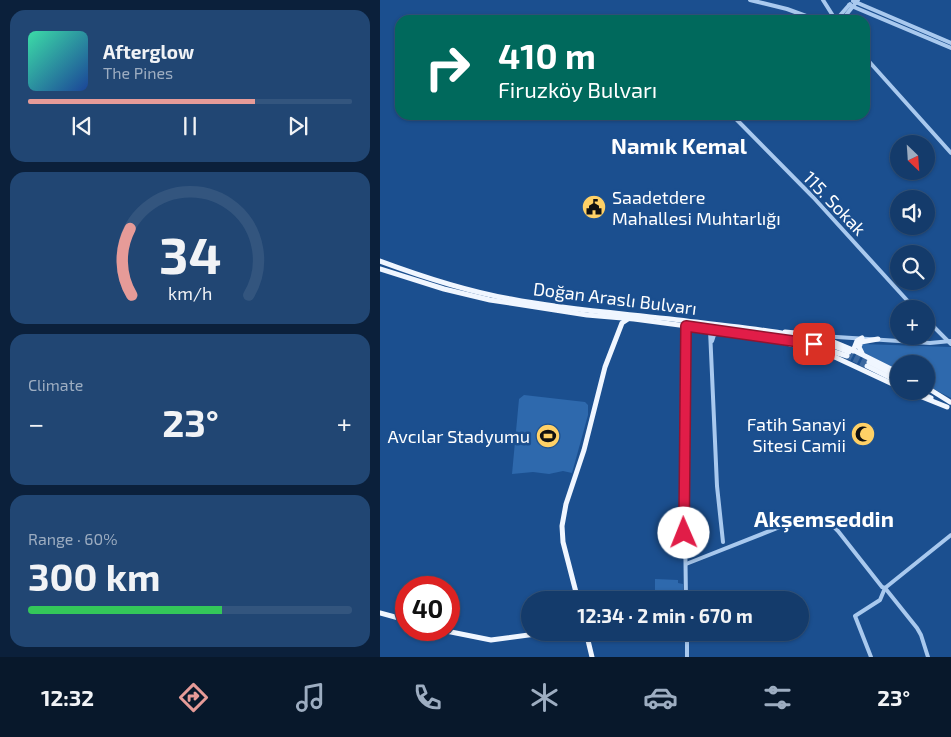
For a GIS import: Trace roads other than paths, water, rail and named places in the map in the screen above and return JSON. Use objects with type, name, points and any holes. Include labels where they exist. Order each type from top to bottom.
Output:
[{"type":"main road","name":"Doğan Araslı Bulvarı","points":[[381,262],[466,289],[512,299],[769,335],[813,339],[850,352]]},
{"type":"main road","points":[[383,270],[388,267],[412,276],[422,276]]},
{"type":"main road","points":[[383,270],[490,300],[554,311],[722,332],[769,335],[793,332],[816,335],[850,352],[864,355],[890,370]]},
{"type":"main road","points":[[606,317],[617,325],[617,336]]},
{"type":"main road","points":[[576,591],[563,542],[562,526],[598,391],[622,323],[628,319]]},
{"type":"main road","points":[[769,335],[824,352],[890,383]]},
{"type":"main road","points":[[849,363],[850,352],[857,341],[862,338]]},
{"type":"main road","points":[[860,368],[867,365],[859,347],[861,342],[878,339]]},
{"type":"main road","points":[[890,372],[868,364],[890,377]]},
{"type":"main road","points":[[935,395],[950,405]]},
{"type":"main road","points":[[935,399],[950,405]]},
{"type":"main road","points":[[935,400],[950,405]]},
{"type":"main road","points":[[380,613],[395,617]]},
{"type":"main road","points":[[460,634],[491,640],[521,636]]},
{"type":"main road","points":[[588,641],[592,657]]},
{"type":"street","points":[[750,0],[803,15]]},
{"type":"street","points":[[823,0],[832,15]]},
{"type":"street","points":[[840,15],[854,2]]},
{"type":"street","points":[[845,15],[854,2]]},
{"type":"street","points":[[854,2],[951,43]]},
{"type":"street","points":[[854,2],[951,48]]},
{"type":"street","points":[[870,63],[951,153]]},
{"type":"street","name":"115. Sokak","points":[[739,120],[908,300]]},
{"type":"street","points":[[686,326],[684,448],[686,591]]},
{"type":"street","points":[[935,328],[950,342]]},
{"type":"street","points":[[710,330],[717,486],[722,542]]},
{"type":"street","points":[[711,344],[714,335],[722,332]]},
{"type":"street","points":[[816,335],[930,343],[950,342]]},
{"type":"street","points":[[686,564],[796,522],[818,518],[831,524],[838,531],[882,588],[885,588],[917,628],[928,657]]},
{"type":"street","points":[[871,657],[855,616],[880,600],[885,588],[951,535]]},
{"type":"street","points":[[687,641],[687,657]]},
{"type":"tunnel","points":[[849,352],[869,362]]},
{"type":"tunnel","points":[[847,356],[867,366]]},
{"type":"place","name":"Saadetdere Mahallesi Muhtarlığı","points":[[594,207]]},
{"type":"place","name":"Fatih Sanayi Sitesi Camii","points":[[863,434]]},
{"type":"place","name":"Avcılar Stadyumu","points":[[548,436]]},
{"type":"district","name":"Namık Kemal","points":[[679,145]]},
{"type":"district","name":"Akşemseddin","points":[[824,518]]}]
